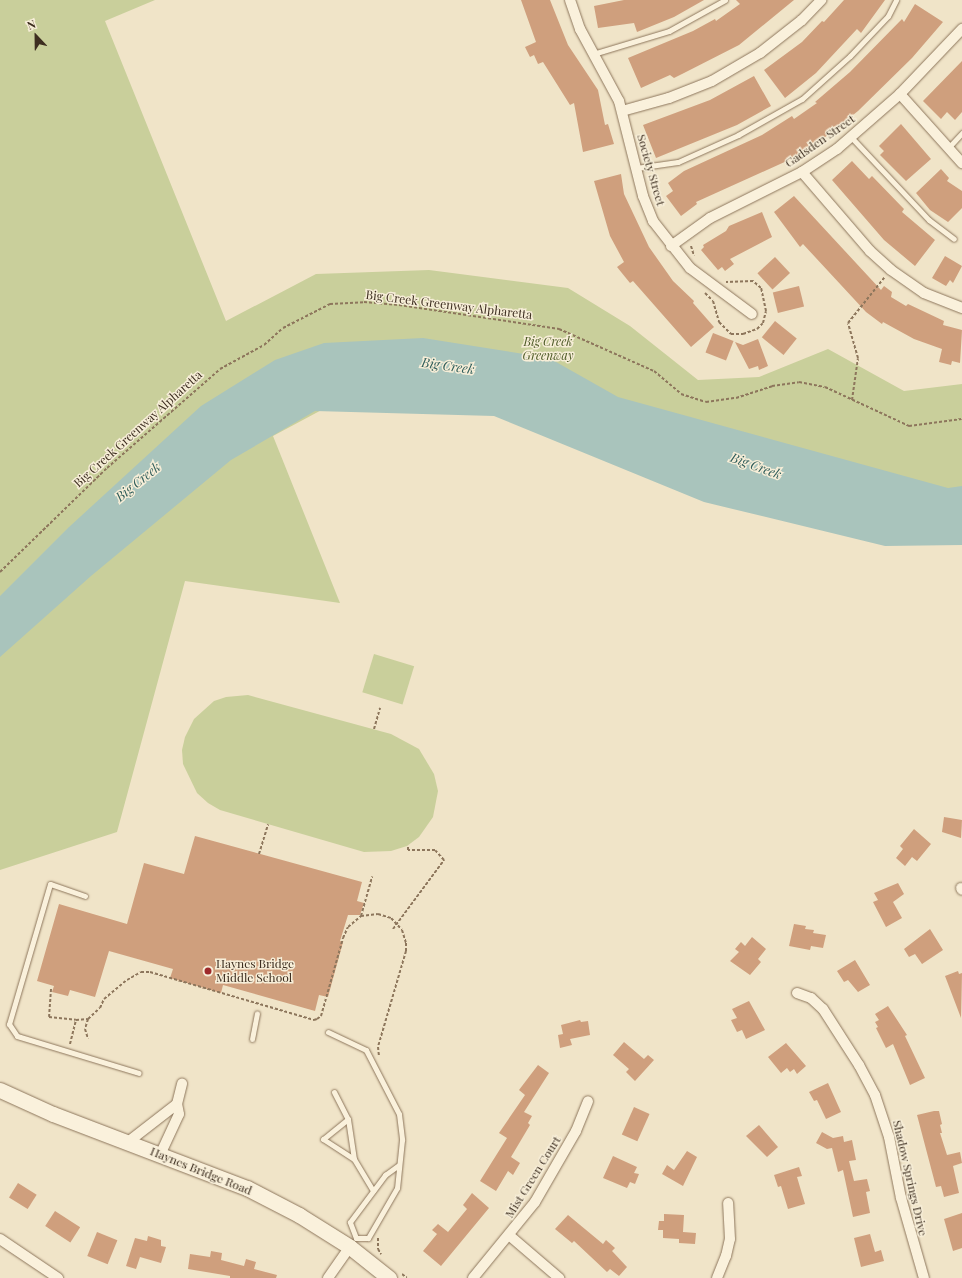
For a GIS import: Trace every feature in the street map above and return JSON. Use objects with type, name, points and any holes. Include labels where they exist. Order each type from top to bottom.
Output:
[{"type":"main road","name":"Haynes Bridge Road","points":[[0,1090],[160,1155],[247,1188],[353,1243],[389,1278]]},
{"type":"street","name":"Society Street","points":[[570,0],[580,29],[593,54],[602,66],[622,111],[636,168],[653,221],[671,246],[690,268],[752,314]]},
{"type":"street","points":[[622,111],[669,98],[712,81],[760,53],[802,20],[820,0]]},
{"type":"street","name":"Gadsden Street","points":[[671,246],[729,208],[802,172],[851,137],[900,94],[962,29]]},
{"type":"street","points":[[900,94],[962,163]]},
{"type":"street","points":[[802,172],[870,251],[891,270],[924,293],[962,308]]},
{"type":"street","name":"Shadow Springs Drive","points":[[797,993],[810,998],[823,1009],[859,1065],[875,1095],[889,1137],[901,1198],[924,1278]]},
{"type":"street","points":[[160,1155],[179,1114],[177,1104],[182,1084]]},
{"type":"street","name":"Mist Green Court","points":[[473,1278],[510,1236],[557,1167],[588,1101]]},
{"type":"street","points":[[128,1142],[177,1104]]},
{"type":"street","points":[[717,1278],[730,1239],[728,1203]]},
{"type":"street","points":[[510,1236],[559,1278]]},
{"type":"street","points":[[0,1239],[58,1278]]},
{"type":"street","points":[[328,1278],[353,1243]]},
{"type":"lane","points":[[593,54],[669,30],[725,0]]},
{"type":"lane","points":[[636,168],[678,162],[738,135],[802,99],[872,34],[888,16],[896,0]]},
{"type":"lane","points":[[948,148],[962,133]]},
{"type":"lane","points":[[851,137],[929,220],[954,239]]},
{"type":"lane","points":[[85,896],[50,884],[8,1024],[17,1036],[139,1073]]},
{"type":"lane","points":[[252,1039],[257,1013]]},
{"type":"lane","points":[[328,1032],[366,1050],[399,1114],[402,1140],[399,1165],[396,1188],[389,1205],[368,1238],[353,1243],[350,1222],[385,1175],[399,1165]]},
{"type":"lane","points":[[334,1092],[348,1119],[354,1159],[373,1191]]},
{"type":"lane","points":[[348,1119],[323,1139],[354,1159]]},
{"type":"path","points":[[852,400],[858,358],[848,324],[891,270]]},
{"type":"path","name":"Big Creek Greenway Alpharetta","points":[[0,572],[118,458],[220,369],[264,345],[283,328],[330,304],[364,302],[399,305],[559,329],[654,371],[680,394],[706,402],[736,398],[772,386],[799,382],[825,388],[909,426],[962,419]]},
{"type":"path","points":[[374,730],[380,708]]},
{"type":"path","points":[[259,854],[268,824]]},
{"type":"path","points":[[393,929],[444,860],[435,850],[408,850],[408,845]]},
{"type":"path","points":[[88,1039],[85,1029],[88,1019],[100,1008],[104,999],[127,980],[141,972],[150,972],[314,1020],[321,1016],[343,938],[348,927],[361,916],[372,877]]},
{"type":"path","points":[[50,989],[49,1016],[76,1020],[88,1019]]},
{"type":"path","points":[[69,1046],[76,1020]]},
{"type":"green space","name":"Big Creek Greenway","points":[[0,0],[155,0],[105,21],[226,321],[316,274],[429,270],[568,288],[630,326],[698,380],[759,377],[828,349],[904,391],[962,384],[962,492],[413,361],[273,436],[340,603],[185,581],[117,832],[0,870]]},
{"type":"green space","points":[[374,654],[414,666],[402,705],[362,692]]},
{"type":"green space","points":[[248,695],[391,734],[419,749],[434,774],[438,791],[433,817],[419,837],[407,846],[391,851],[364,852],[220,810],[208,803],[197,793],[183,764],[182,750],[185,737],[194,719],[214,701],[226,697]]},
{"type":"water","name":"Big Creek","points":[[423,338],[549,358],[618,397],[948,488],[962,486],[962,545],[885,546],[704,502],[494,416],[315,411],[231,460],[91,576],[0,657],[0,596],[68,528],[201,406],[275,360],[324,343]]},
{"type":"building","points":[[521,0],[550,0],[568,45],[598,90],[605,125],[608,124],[614,144],[583,152],[574,103],[570,105],[543,62],[538,64],[534,55],[530,57],[525,47],[536,42]]},
{"type":"building","points":[[624,0],[704,0],[674,17],[637,32],[634,23],[598,28],[594,6]]},
{"type":"building","points":[[736,0],[794,0],[739,45],[674,78],[670,75],[641,88],[628,58],[693,31],[715,19],[716,21],[740,4]]},
{"type":"building","points":[[844,0],[885,0],[861,33],[857,29],[816,73],[785,98],[764,70],[802,42],[822,21],[824,22]]},
{"type":"building","points":[[915,4],[943,22],[912,58],[858,111],[819,142],[789,160],[696,202],[697,204],[681,216],[666,196],[673,191],[668,183],[684,171],[762,135],[792,116],[794,119],[817,103],[815,102],[850,72],[902,19],[904,22]]},
{"type":"building","points":[[962,61],[962,112],[955,120],[947,112],[941,119],[923,101]]},
{"type":"building","points":[[754,76],[771,106],[737,125],[656,158],[643,125],[710,100]]},
{"type":"building","points":[[901,124],[931,159],[906,181],[880,155],[884,151],[879,146]]},
{"type":"building","points":[[852,161],[869,179],[872,176],[904,209],[902,212],[935,240],[915,266],[884,240],[832,180]]},
{"type":"building","points":[[941,169],[949,178],[947,181],[962,191],[962,208],[948,222],[930,210],[916,193]]},
{"type":"building","points":[[621,174],[624,194],[649,247],[673,281],[694,301],[693,303],[714,327],[691,347],[633,281],[630,283],[617,267],[624,262],[610,236],[594,181]]},
{"type":"building","points":[[794,196],[881,290],[884,286],[892,292],[891,297],[906,306],[908,304],[944,321],[943,325],[962,330],[960,363],[952,361],[951,365],[939,362],[942,349],[914,339],[883,322],[882,324],[866,312],[803,244],[800,247],[774,212]]},
{"type":"building","points":[[762,212],[772,237],[730,259],[734,264],[725,271],[722,267],[718,270],[701,250],[704,247],[703,245],[726,231],[729,226]]},
{"type":"building","points":[[945,256],[962,266],[953,283],[950,280],[946,286],[932,278]]},
{"type":"building","points":[[775,257],[790,273],[772,289],[757,273]]},
{"type":"building","points":[[799,286],[804,306],[778,313],[773,293]]},
{"type":"building","points":[[775,321],[797,339],[784,355],[762,337]]},
{"type":"building","points":[[713,333],[734,341],[726,360],[705,353]]},
{"type":"building","points":[[758,339],[768,366],[759,370],[758,366],[749,369],[735,342],[743,345]]},
{"type":"building","points":[[944,817],[962,820],[961,838],[942,832]]},
{"type":"building","points":[[914,829],[931,844],[917,861],[912,857],[905,866],[896,858],[903,849],[900,846]]},
{"type":"building","points":[[195,836],[362,882],[357,901],[364,903],[360,915],[348,915],[340,941],[343,942],[328,997],[319,995],[315,1011],[223,985],[221,993],[170,978],[173,969],[109,951],[95,997],[70,990],[68,996],[52,992],[54,986],[37,981],[59,904],[127,924],[144,863],[184,874]]},
{"type":"building","points":[[898,883],[904,894],[893,902],[902,918],[886,927],[873,902],[878,900],[874,893]]},
{"type":"building","points":[[794,924],[806,926],[805,929],[814,930],[813,933],[826,935],[823,948],[811,946],[810,950],[789,946]]},
{"type":"building","points":[[930,929],[943,950],[922,964],[915,954],[909,957],[904,949]]},
{"type":"building","points":[[752,937],[766,949],[758,959],[761,962],[750,975],[730,961],[739,952],[735,949],[741,942],[745,946]]},
{"type":"building","points":[[855,960],[870,985],[858,992],[848,980],[844,982],[837,971]]},
{"type":"building","points":[[958,971],[959,974],[962,973],[961,1018],[945,976]]},
{"type":"building","points":[[749,1001],[765,1030],[746,1039],[742,1030],[737,1032],[731,1020],[737,1018],[732,1009]]},
{"type":"building","points":[[888,1006],[907,1035],[905,1036],[925,1078],[910,1085],[893,1044],[886,1048],[876,1028],[878,1027],[875,1022],[879,1020],[875,1014]]},
{"type":"building","points":[[580,1020],[581,1022],[588,1021],[590,1035],[570,1039],[572,1045],[560,1048],[558,1035],[563,1034],[561,1025]]},
{"type":"building","points":[[624,1042],[644,1059],[648,1055],[654,1060],[635,1081],[626,1072],[629,1069],[613,1055]]},
{"type":"building","points":[[786,1043],[806,1066],[797,1074],[794,1069],[790,1072],[787,1068],[781,1073],[768,1057]]},
{"type":"building","points":[[538,1065],[549,1073],[524,1112],[532,1116],[528,1123],[530,1125],[511,1157],[520,1163],[513,1175],[508,1171],[496,1191],[480,1181],[507,1138],[499,1133],[525,1095],[519,1090]]},
{"type":"building","points":[[828,1083],[841,1112],[826,1119],[817,1100],[814,1101],[809,1092]]},
{"type":"building","points":[[634,1107],[650,1114],[637,1141],[622,1134]]},
{"type":"building","points":[[939,1111],[942,1124],[940,1125],[942,1133],[940,1133],[947,1155],[960,1152],[962,1163],[953,1166],[959,1193],[944,1197],[941,1186],[936,1187],[917,1115]]},
{"type":"building","points":[[759,1125],[778,1147],[767,1157],[746,1136]]},
{"type":"building","points":[[822,1132],[833,1138],[843,1136],[844,1142],[852,1140],[856,1160],[849,1161],[854,1181],[867,1179],[870,1191],[866,1192],[870,1213],[853,1217],[843,1170],[838,1172],[832,1148],[827,1149],[816,1143]]},
{"type":"building","points":[[687,1151],[697,1157],[683,1186],[662,1174],[667,1165],[674,1170]]},
{"type":"building","points":[[613,1156],[637,1167],[634,1173],[639,1174],[635,1184],[630,1182],[627,1188],[603,1178]]},
{"type":"building","points":[[799,1167],[802,1176],[797,1177],[805,1204],[788,1209],[781,1186],[778,1187],[774,1175]]},
{"type":"building","points":[[18,1183],[37,1195],[28,1209],[9,1197]]},
{"type":"building","points":[[472,1193],[489,1208],[441,1266],[423,1251],[437,1234],[432,1230],[438,1224],[448,1232],[467,1209],[463,1205]]},
{"type":"building","points":[[55,1211],[80,1227],[70,1242],[45,1226]]},
{"type":"building","points":[[962,1213],[962,1248],[953,1251],[944,1219]]},
{"type":"building","points":[[664,1214],[684,1215],[683,1232],[696,1233],[695,1244],[679,1243],[679,1239],[663,1238],[663,1230],[658,1230],[659,1221],[664,1221]]},
{"type":"building","points":[[568,1215],[603,1244],[606,1240],[615,1248],[612,1251],[627,1267],[619,1276],[610,1269],[607,1272],[574,1241],[572,1243],[555,1229]]},
{"type":"building","points":[[97,1232],[117,1240],[108,1264],[87,1256]]},
{"type":"building","points":[[870,1234],[875,1252],[881,1250],[884,1261],[861,1267],[854,1238]]},
{"type":"building","points":[[148,1236],[161,1240],[161,1246],[166,1247],[161,1263],[140,1257],[136,1269],[126,1266],[135,1238],[147,1241]]},
{"type":"building","points":[[211,1251],[222,1253],[221,1260],[244,1266],[246,1259],[256,1262],[254,1269],[277,1275],[276,1278],[230,1278],[230,1276],[188,1269],[190,1254],[210,1257]]},
{"type":"place","name":"Haynes Bridge Middle School","points":[[208,971]]}]
